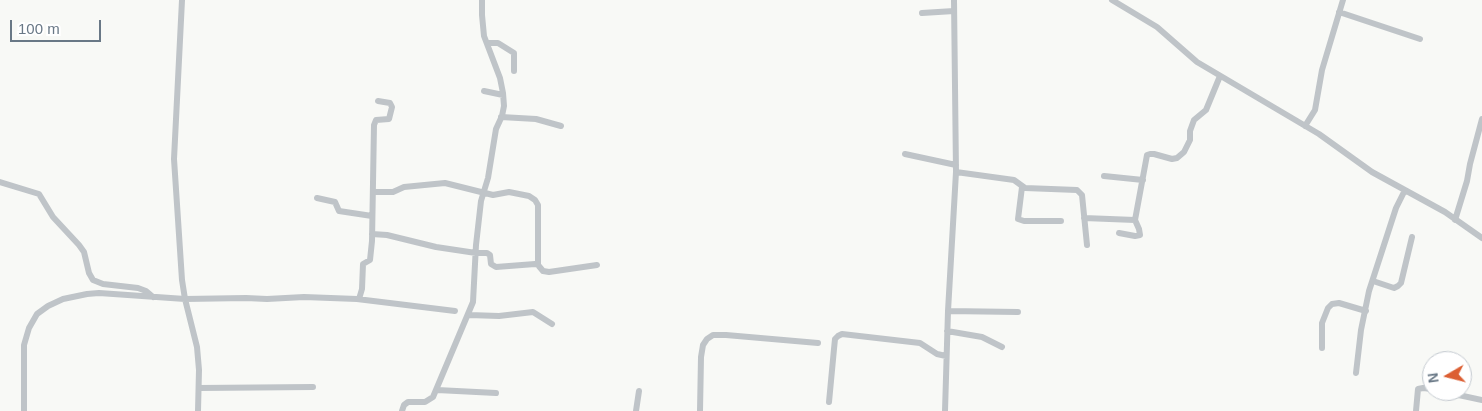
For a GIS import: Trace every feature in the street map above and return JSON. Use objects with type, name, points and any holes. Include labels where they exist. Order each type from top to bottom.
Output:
[{"type":"street","points":[[182,0],[174,151],[182,280],[197,347],[198,411]]},
{"type":"street","points":[[402,411],[404,405],[408,402],[425,402],[437,390],[469,315],[474,295],[476,253],[483,193],[496,129],[504,106],[500,78],[484,36],[482,0]]},
{"type":"street","points":[[945,411],[947,331],[956,169],[954,0]]},
{"type":"street","points":[[1112,0],[1126,3],[1157,26],[1197,62],[1331,142],[1372,172],[1405,190],[1482,238]]},
{"type":"street","points":[[1305,126],[1315,110],[1322,70],[1342,0]]},
{"type":"street","points":[[922,12],[954,11]]},
{"type":"street","points":[[1339,12],[1420,39]]},
{"type":"street","points":[[486,43],[498,43],[514,52],[514,71]]},
{"type":"street","points":[[1119,233],[1135,236],[1140,234],[1140,229],[1135,220],[1147,155],[1150,154],[1172,160],[1184,152],[1190,140],[1190,130],[1194,120],[1206,110],[1220,76]]},
{"type":"street","points":[[484,91],[503,95]]},
{"type":"street","points":[[359,299],[363,264],[370,260],[374,125],[376,120],[389,119],[392,106],[390,103],[378,101]]},
{"type":"street","points":[[501,117],[536,119],[561,126]]},
{"type":"street","points":[[1455,220],[1467,181],[1482,119]]},
{"type":"street","points":[[905,154],[956,169],[1014,180],[1028,188],[1077,190],[1082,195],[1087,245]]},
{"type":"street","points":[[1104,176],[1143,180]]},
{"type":"street","points":[[0,182],[38,194],[53,217],[79,244],[86,257],[93,280],[104,284],[138,288],[146,291],[153,297]]},
{"type":"street","points":[[373,192],[393,192],[404,187],[445,182],[483,193],[496,195],[506,192],[528,196],[535,200],[538,211],[538,265],[543,271],[549,272],[598,265]]},
{"type":"street","points":[[1022,186],[1018,219],[1024,221],[1062,222]]},
{"type":"street","points":[[1356,373],[1361,330],[1373,281],[1396,208],[1405,190]]},
{"type":"street","points":[[317,198],[335,202],[339,211],[372,216]]},
{"type":"street","points":[[1084,218],[1135,220]]},
{"type":"street","points":[[372,234],[489,254],[491,264],[496,268],[538,265]]},
{"type":"street","points":[[1373,281],[1394,288],[1401,283],[1412,238]]},
{"type":"street","points":[[24,411],[24,345],[29,328],[37,314],[48,306],[64,299],[87,294],[185,299],[246,298],[267,300],[304,297],[359,299],[455,310]]},
{"type":"street","points":[[1322,348],[1322,323],[1328,308],[1332,304],[1339,303],[1366,311]]},
{"type":"street","points":[[469,315],[499,316],[533,312],[552,324]]},
{"type":"street","points":[[948,312],[1018,312]]},
{"type":"street","points":[[947,331],[982,336],[1002,347]]},
{"type":"street","points":[[829,402],[834,349],[836,339],[842,334],[920,344],[936,354],[946,356]]},
{"type":"street","points":[[700,411],[701,357],[706,338],[714,335],[726,335],[818,343]]},
{"type":"street","points":[[199,388],[314,387]]},
{"type":"street","points":[[1416,411],[1418,389],[1422,388]]},
{"type":"street","points":[[437,390],[496,393]]},
{"type":"street","points":[[636,411],[640,391]]}]
